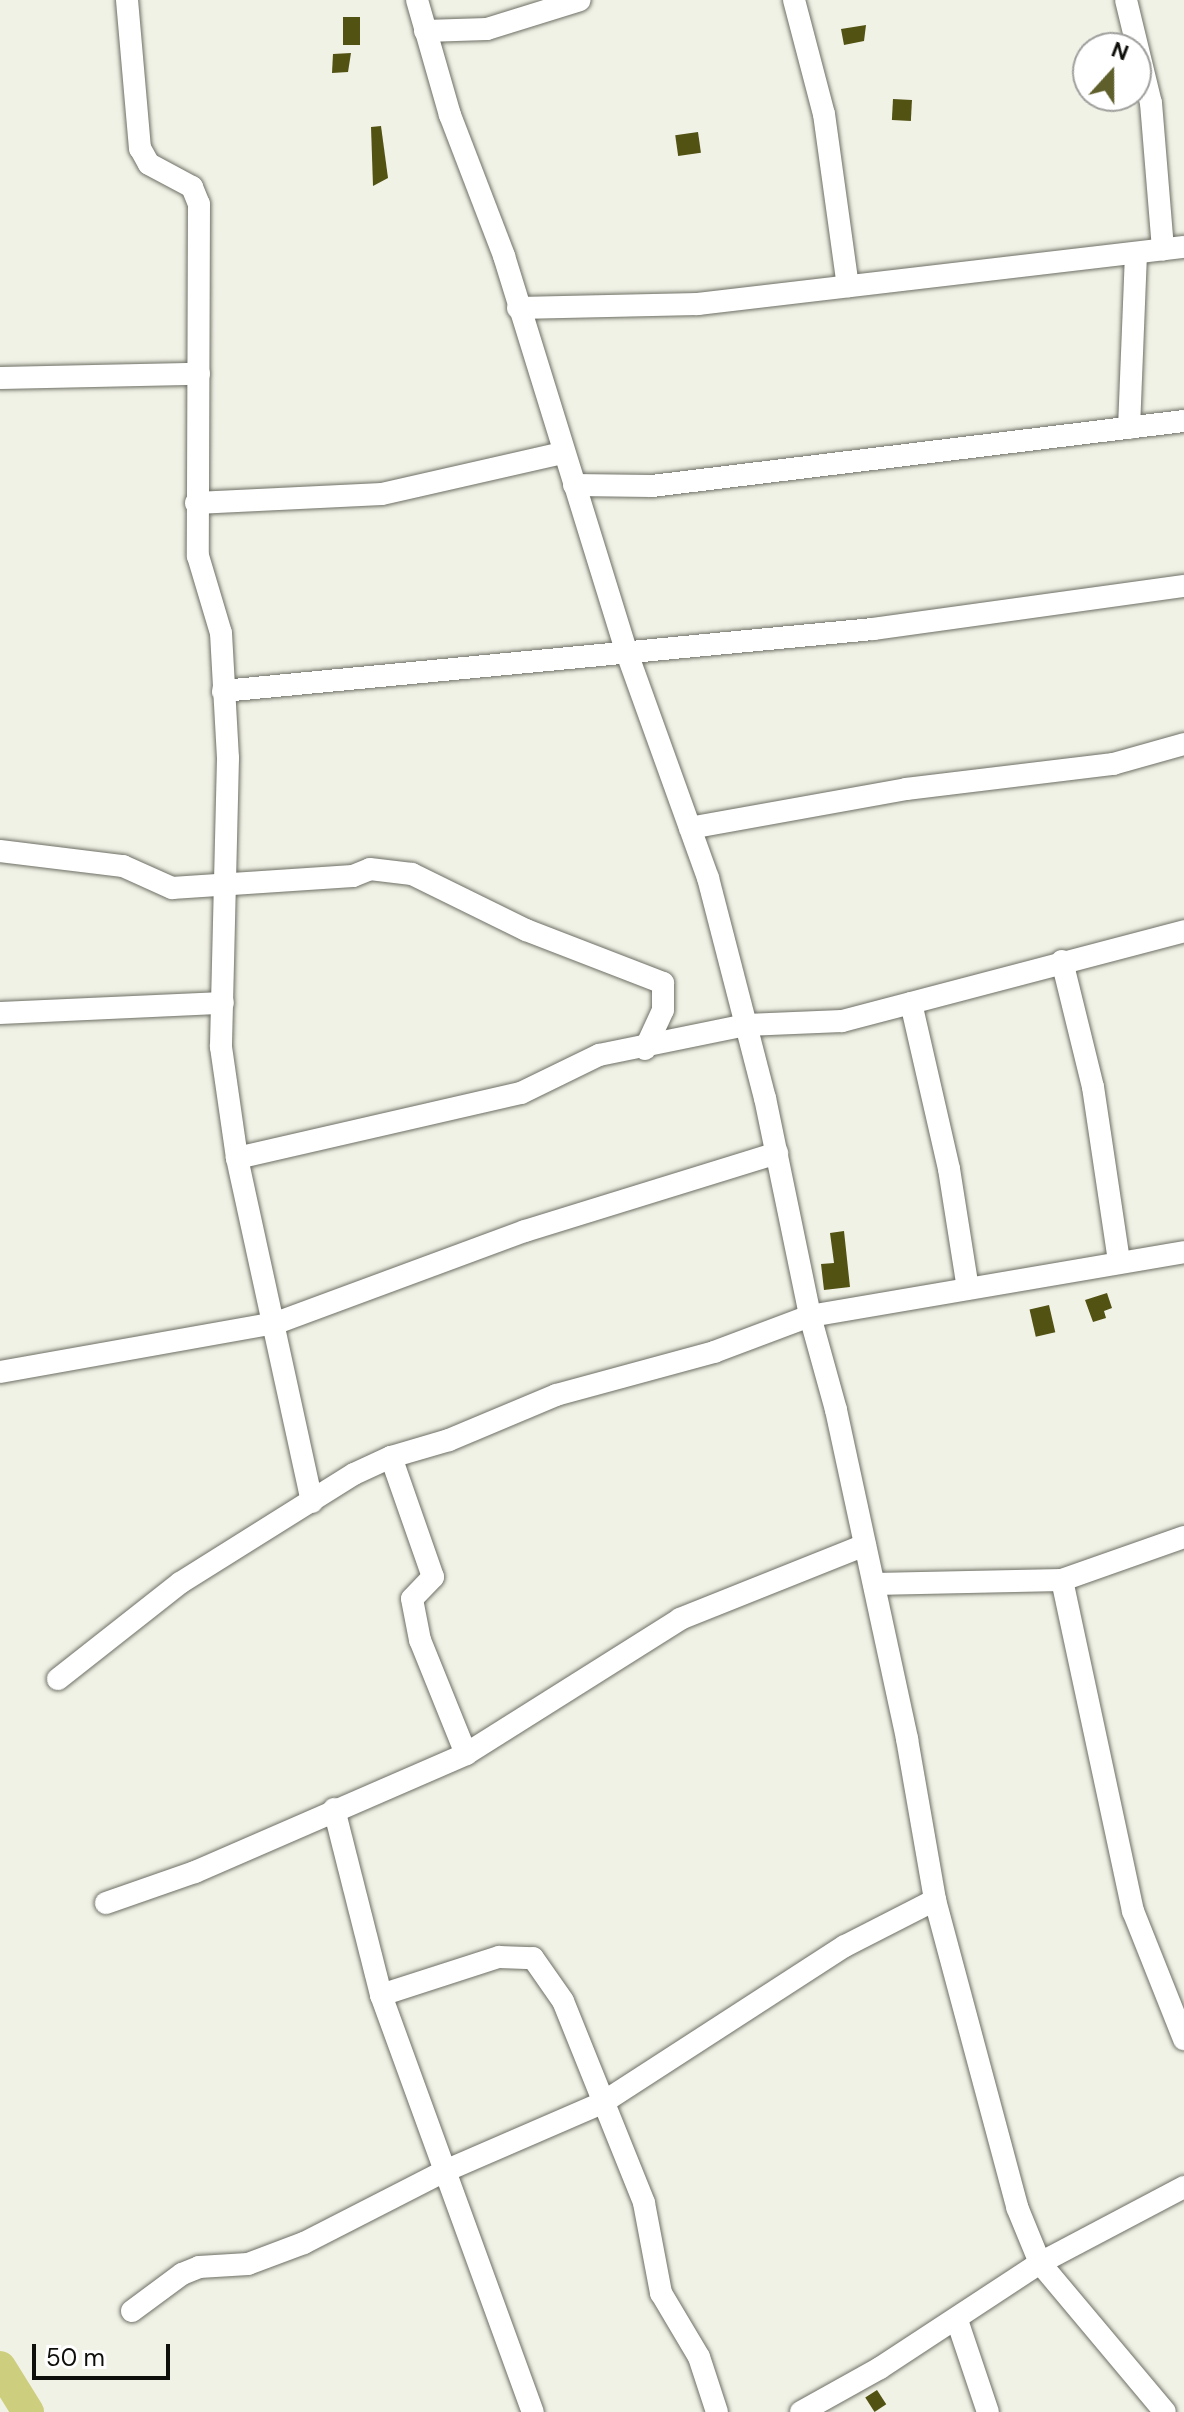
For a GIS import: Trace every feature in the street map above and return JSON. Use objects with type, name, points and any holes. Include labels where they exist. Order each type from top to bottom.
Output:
[{"type":"street","points":[[127,0],[140,148],[149,164],[192,187],[199,204],[198,556],[221,633],[223,691],[227,881],[221,1047],[237,1158],[276,1323],[312,1502]]},
{"type":"street","points":[[417,0],[627,653],[690,828],[746,1025],[777,1153],[810,1316],[874,1584],[935,1900],[1017,2207],[1040,2263],[1165,2412]]},
{"type":"street","points":[[425,31],[487,29],[580,0]]},
{"type":"street","points":[[794,0],[824,114],[848,286]]},
{"type":"street","points":[[518,308],[698,304],[1174,248],[1151,103],[1126,0]]},
{"type":"street","points":[[1129,428],[1136,253]]},
{"type":"street","points":[[0,378],[199,374]]},
{"type":"street","points":[[574,485],[652,486],[1184,421]]},
{"type":"street","points":[[196,503],[382,494],[563,453]]},
{"type":"street","points":[[223,691],[873,629],[1184,586]]},
{"type":"street","points":[[690,828],[906,789],[1113,764],[1184,744]]},
{"type":"street","points":[[0,851],[110,864],[172,888],[227,881],[353,876],[370,869],[412,874],[526,930],[663,983],[663,1010],[645,1049]]},
{"type":"street","points":[[237,1158],[521,1093],[599,1055],[645,1049],[746,1025],[842,1021],[1184,931]]},
{"type":"street","points":[[1062,961],[1093,1087],[1119,1262]]},
{"type":"street","points":[[0,1013],[223,1003]]},
{"type":"street","points":[[911,1003],[949,1169],[968,1289]]},
{"type":"street","points":[[0,1372],[276,1323],[525,1231],[777,1153]]},
{"type":"street","points":[[58,1679],[180,1583],[354,1474],[391,1457],[449,1440],[556,1395],[714,1352],[810,1316],[1184,1252]]},
{"type":"street","points":[[391,1457],[433,1577],[412,1599],[420,1640],[466,1754]]},
{"type":"street","points":[[874,1584],[1062,1580],[1184,1537]]},
{"type":"street","points":[[106,1903],[195,1872],[466,1754],[680,1619],[865,1545]]},
{"type":"street","points":[[1062,1580],[1133,1911],[1184,2039]]},
{"type":"street","points":[[334,1809],[381,1995],[533,2412]]},
{"type":"street","points":[[132,2311],[182,2274],[199,2267],[248,2264],[304,2243],[445,2171],[602,2103],[845,1946],[935,1900]]},
{"type":"street","points":[[381,1995],[499,1957],[533,1958],[563,2001],[644,2203],[661,2293],[699,2357],[717,2412]]},
{"type":"street","points":[[801,2412],[957,2320],[1040,2263],[1184,2187]]},
{"type":"street","points":[[957,2320],[988,2412]]},
{"type":"building","points":[[343,17],[360,17],[360,45],[343,45]]},
{"type":"building","points":[[866,25],[864,41],[844,45],[841,29]]},
{"type":"building","points":[[351,53],[348,72],[332,73],[333,54]]},
{"type":"building","points":[[893,99],[912,100],[911,121],[892,120]]},
{"type":"building","points":[[381,126],[388,178],[373,186],[371,127]]},
{"type":"building","points":[[698,132],[701,153],[678,156],[675,135]]},
{"type":"building","points":[[844,1231],[850,1287],[824,1290],[821,1264],[834,1263],[830,1233]]},
{"type":"building","points":[[1107,1293],[1112,1308],[1104,1311],[1106,1318],[1093,1322],[1085,1300]]},
{"type":"building","points":[[1049,1305],[1055,1332],[1036,1337],[1030,1309]]},
{"type":"building","points":[[877,2390],[886,2404],[875,2412],[865,2398]]},
{"type":"waterway","points":[[0,2367],[28,2412]]}]
